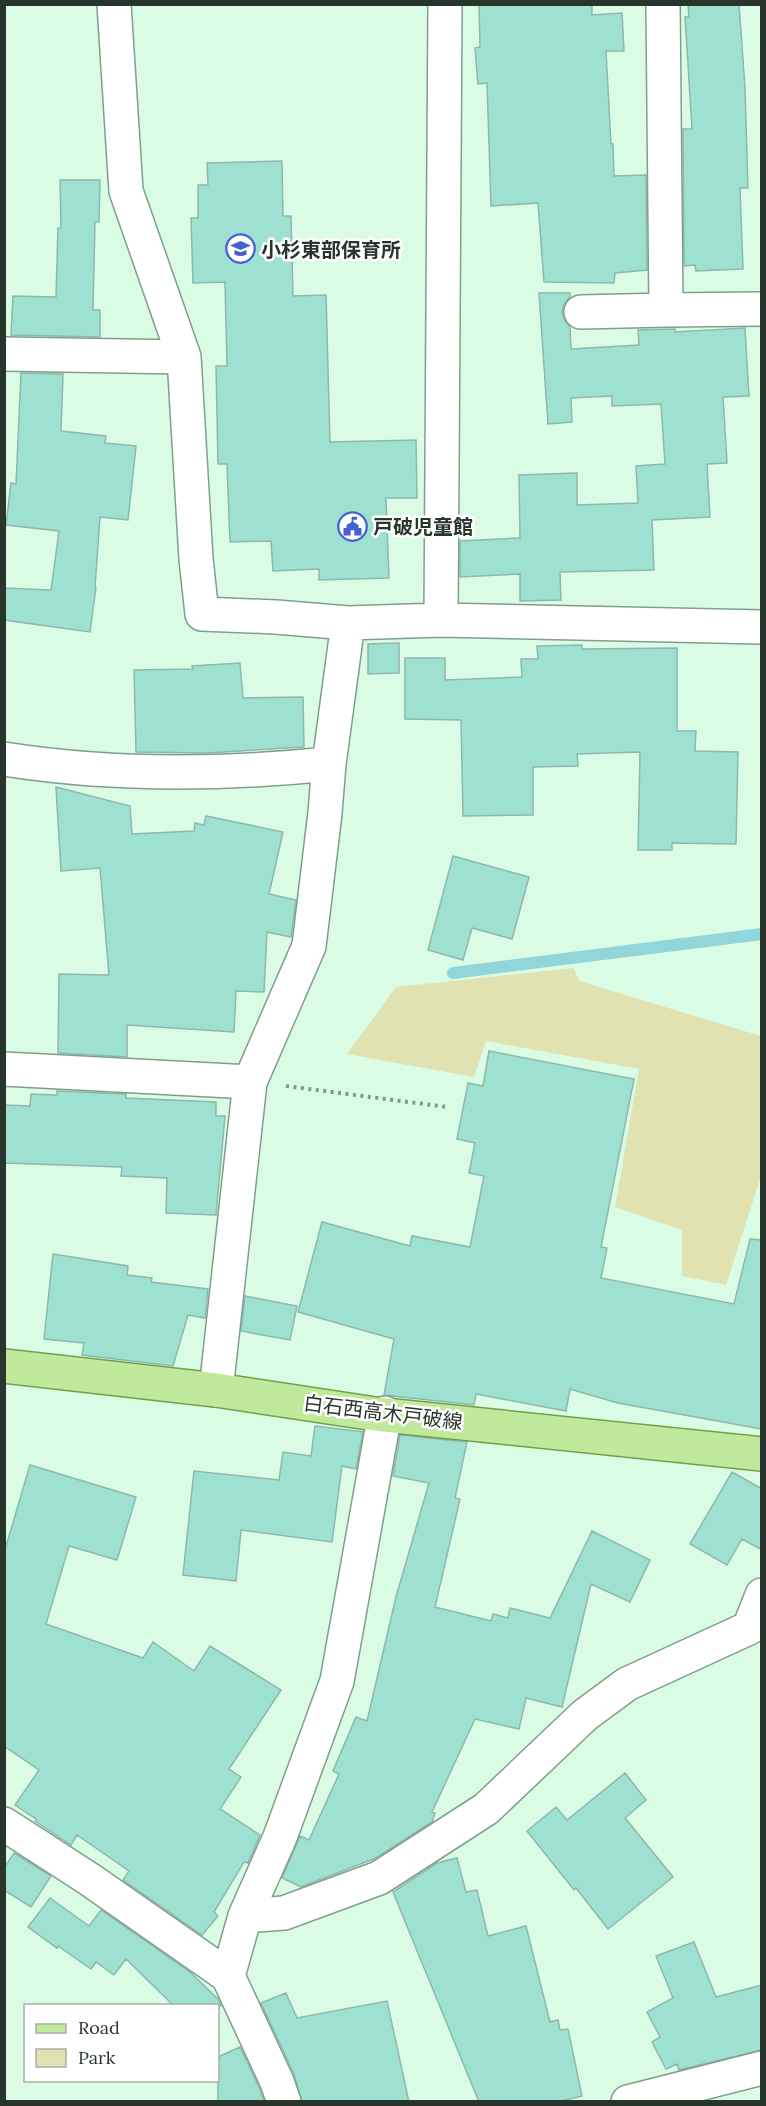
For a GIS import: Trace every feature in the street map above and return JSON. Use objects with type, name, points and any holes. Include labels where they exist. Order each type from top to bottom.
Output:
[{"type":"main road","name":"白石西高木戸破線","points":[[4,1366],[216,1390],[375,1414],[385,1413],[762,1454]]},
{"type":"street","points":[[114,4],[126,191],[184,357],[196,559],[202,614],[348,623],[441,620],[762,627]]},
{"type":"street","points":[[441,620],[445,4]]},
{"type":"street","points":[[663,4],[666,310]]},
{"type":"street","points":[[581,312],[762,309]]},
{"type":"street","points":[[4,354],[184,357]]},
{"type":"street","points":[[216,1390],[250,1082],[309,946],[329,764],[348,623]]},
{"type":"street","points":[[4,759],[56,767],[161,772],[262,771],[329,764]]},
{"type":"street","points":[[4,1069],[250,1082]]},
{"type":"street","points":[[228,1976],[245,1916],[280,1837],[337,1682],[385,1413]]},
{"type":"street","points":[[245,1916],[284,1913],[379,1878],[486,1809],[585,1715],[627,1684],[749,1628],[762,1595]]},
{"type":"street","points":[[4,1824],[89,1879],[228,1976],[284,2102]]},
{"type":"street","points":[[628,2102],[762,2068]]},
{"type":"path","points":[[250,1082],[447,1107]]},
{"type":"green space","points":[[574,968],[579,981],[761,1036],[761,1176],[726,1285],[682,1276],[682,1230],[615,1207],[639,1069],[486,1041],[474,1077],[347,1054],[396,987]]},
{"type":"building","points":[[479,4],[592,4],[592,15],[622,13],[624,51],[606,51],[614,176],[646,175],[647,270],[615,273],[614,283],[544,282],[538,203],[491,206],[487,83],[478,84],[475,48],[480,47]]},
{"type":"building","points":[[688,4],[739,4],[745,88],[748,188],[740,188],[743,269],[696,271],[695,265],[684,266],[683,129],[692,129],[685,17],[689,17]]},
{"type":"building","points":[[282,161],[283,216],[291,216],[293,296],[326,295],[330,442],[416,440],[417,498],[386,498],[389,578],[319,580],[319,569],[273,571],[271,541],[230,542],[227,464],[218,464],[216,366],[227,366],[225,282],[193,283],[191,218],[198,218],[198,185],[208,185],[207,163]]},
{"type":"building","points":[[60,180],[100,180],[99,222],[95,222],[93,310],[100,310],[100,337],[11,335],[13,296],[56,297],[58,228],[61,228]]},
{"type":"building","points":[[539,293],[570,293],[562,312],[570,327],[571,349],[639,345],[638,330],[675,329],[675,332],[745,328],[749,396],[723,397],[727,463],[707,464],[710,517],[652,520],[654,570],[560,572],[561,600],[520,601],[520,574],[460,577],[460,541],[520,538],[519,475],[577,473],[577,505],[638,503],[636,466],[665,464],[661,404],[612,406],[612,396],[571,398],[572,422],[548,424]]},
{"type":"building","points":[[21,373],[63,374],[61,431],[106,436],[105,443],[136,446],[128,520],[100,517],[96,588],[90,632],[4,620],[4,588],[51,590],[59,531],[6,525],[11,483],[16,484]]},
{"type":"building","points":[[399,643],[399,673],[368,674],[368,644]]},
{"type":"building","points":[[582,645],[582,649],[677,648],[677,731],[696,731],[695,751],[738,752],[736,844],[672,843],[672,850],[638,850],[640,752],[577,754],[578,766],[533,767],[533,815],[463,816],[461,720],[405,719],[405,658],[445,658],[445,680],[522,677],[521,659],[538,659],[537,646]]},
{"type":"building","points":[[240,663],[243,698],[303,697],[304,747],[207,753],[136,752],[134,670],[193,669],[192,666]]},
{"type":"building","points":[[56,787],[130,806],[132,834],[194,831],[195,823],[204,825],[206,816],[283,832],[269,894],[296,900],[291,937],[267,932],[264,992],[236,991],[234,1032],[127,1025],[127,1057],[58,1053],[59,974],[109,975],[100,868],[61,871]]},
{"type":"building","points":[[453,856],[529,877],[512,939],[472,928],[463,960],[428,950]]},
{"type":"building","points":[[489,1051],[634,1079],[601,1247],[607,1248],[601,1278],[734,1304],[750,1239],[762,1240],[762,1429],[618,1403],[570,1389],[566,1411],[476,1394],[474,1405],[384,1395],[394,1339],[298,1312],[322,1222],[410,1246],[412,1236],[470,1247],[484,1176],[469,1173],[475,1143],[457,1139],[468,1083],[483,1086]]},
{"type":"building","points":[[57,1091],[126,1094],[126,1098],[216,1102],[216,1116],[225,1116],[216,1215],[166,1213],[167,1178],[121,1176],[122,1167],[4,1163],[4,1105],[30,1106],[31,1094],[57,1095]]},
{"type":"building","points":[[53,1254],[128,1266],[127,1275],[152,1278],[151,1282],[208,1289],[205,1318],[188,1315],[173,1366],[82,1355],[84,1343],[44,1339]]},
{"type":"building","points":[[245,1296],[297,1306],[290,1340],[241,1331]]},
{"type":"building","points":[[315,1426],[363,1432],[356,1469],[342,1466],[332,1542],[241,1530],[236,1581],[183,1575],[194,1471],[279,1480],[283,1452],[311,1456]]},
{"type":"building","points":[[400,1435],[467,1442],[455,1498],[460,1499],[435,1607],[491,1621],[493,1614],[508,1618],[510,1608],[550,1618],[592,1531],[650,1560],[630,1602],[591,1584],[562,1707],[526,1698],[519,1729],[475,1719],[432,1812],[435,1813],[432,1822],[376,1858],[301,1887],[282,1878],[300,1836],[309,1840],[339,1774],[333,1771],[356,1717],[367,1721],[396,1597],[429,1483],[393,1476]]},
{"type":"building","points":[[30,1465],[136,1497],[117,1560],[69,1546],[46,1624],[143,1658],[153,1642],[194,1671],[210,1646],[281,1690],[229,1769],[241,1777],[220,1809],[260,1835],[248,1863],[244,1862],[214,1912],[218,1916],[202,1935],[123,1880],[129,1871],[77,1835],[71,1845],[15,1805],[39,1770],[4,1746],[4,1553]]},
{"type":"building","points":[[732,1472],[762,1489],[762,1550],[742,1539],[727,1565],[690,1544]]},
{"type":"building","points":[[625,1773],[646,1800],[625,1818],[673,1877],[608,1929],[527,1831],[556,1807],[567,1820]]},
{"type":"building","points":[[14,1853],[51,1876],[31,1907],[4,1890],[4,1868]]},
{"type":"building","points":[[457,1858],[466,1892],[477,1890],[488,1936],[526,1926],[550,2022],[558,2020],[560,2030],[568,2029],[582,2096],[558,2102],[479,2102],[393,1892],[437,1863]]},
{"type":"building","points":[[50,1898],[89,1926],[101,1910],[190,1972],[219,2000],[221,2006],[219,2004],[172,2004],[126,1959],[114,1975],[96,1962],[91,1969],[28,1927]]},
{"type":"building","points":[[694,1942],[716,1997],[762,1985],[762,2050],[679,2070],[677,2064],[666,2069],[652,2042],[660,2037],[647,2012],[673,1998],[656,1956]]},
{"type":"building","points":[[286,1993],[297,2018],[387,2001],[409,2102],[302,2102],[294,2074],[261,2003]]},
{"type":"building","points":[[240,2047],[264,2102],[218,2102],[219,2057]]},
{"type":"waterway","points":[[453,973],[762,934]]},
{"type":"place","name":"小杉東部保育所","points":[[240,249]]},
{"type":"place","name":"戸破児童館","points":[[352,526]]}]
